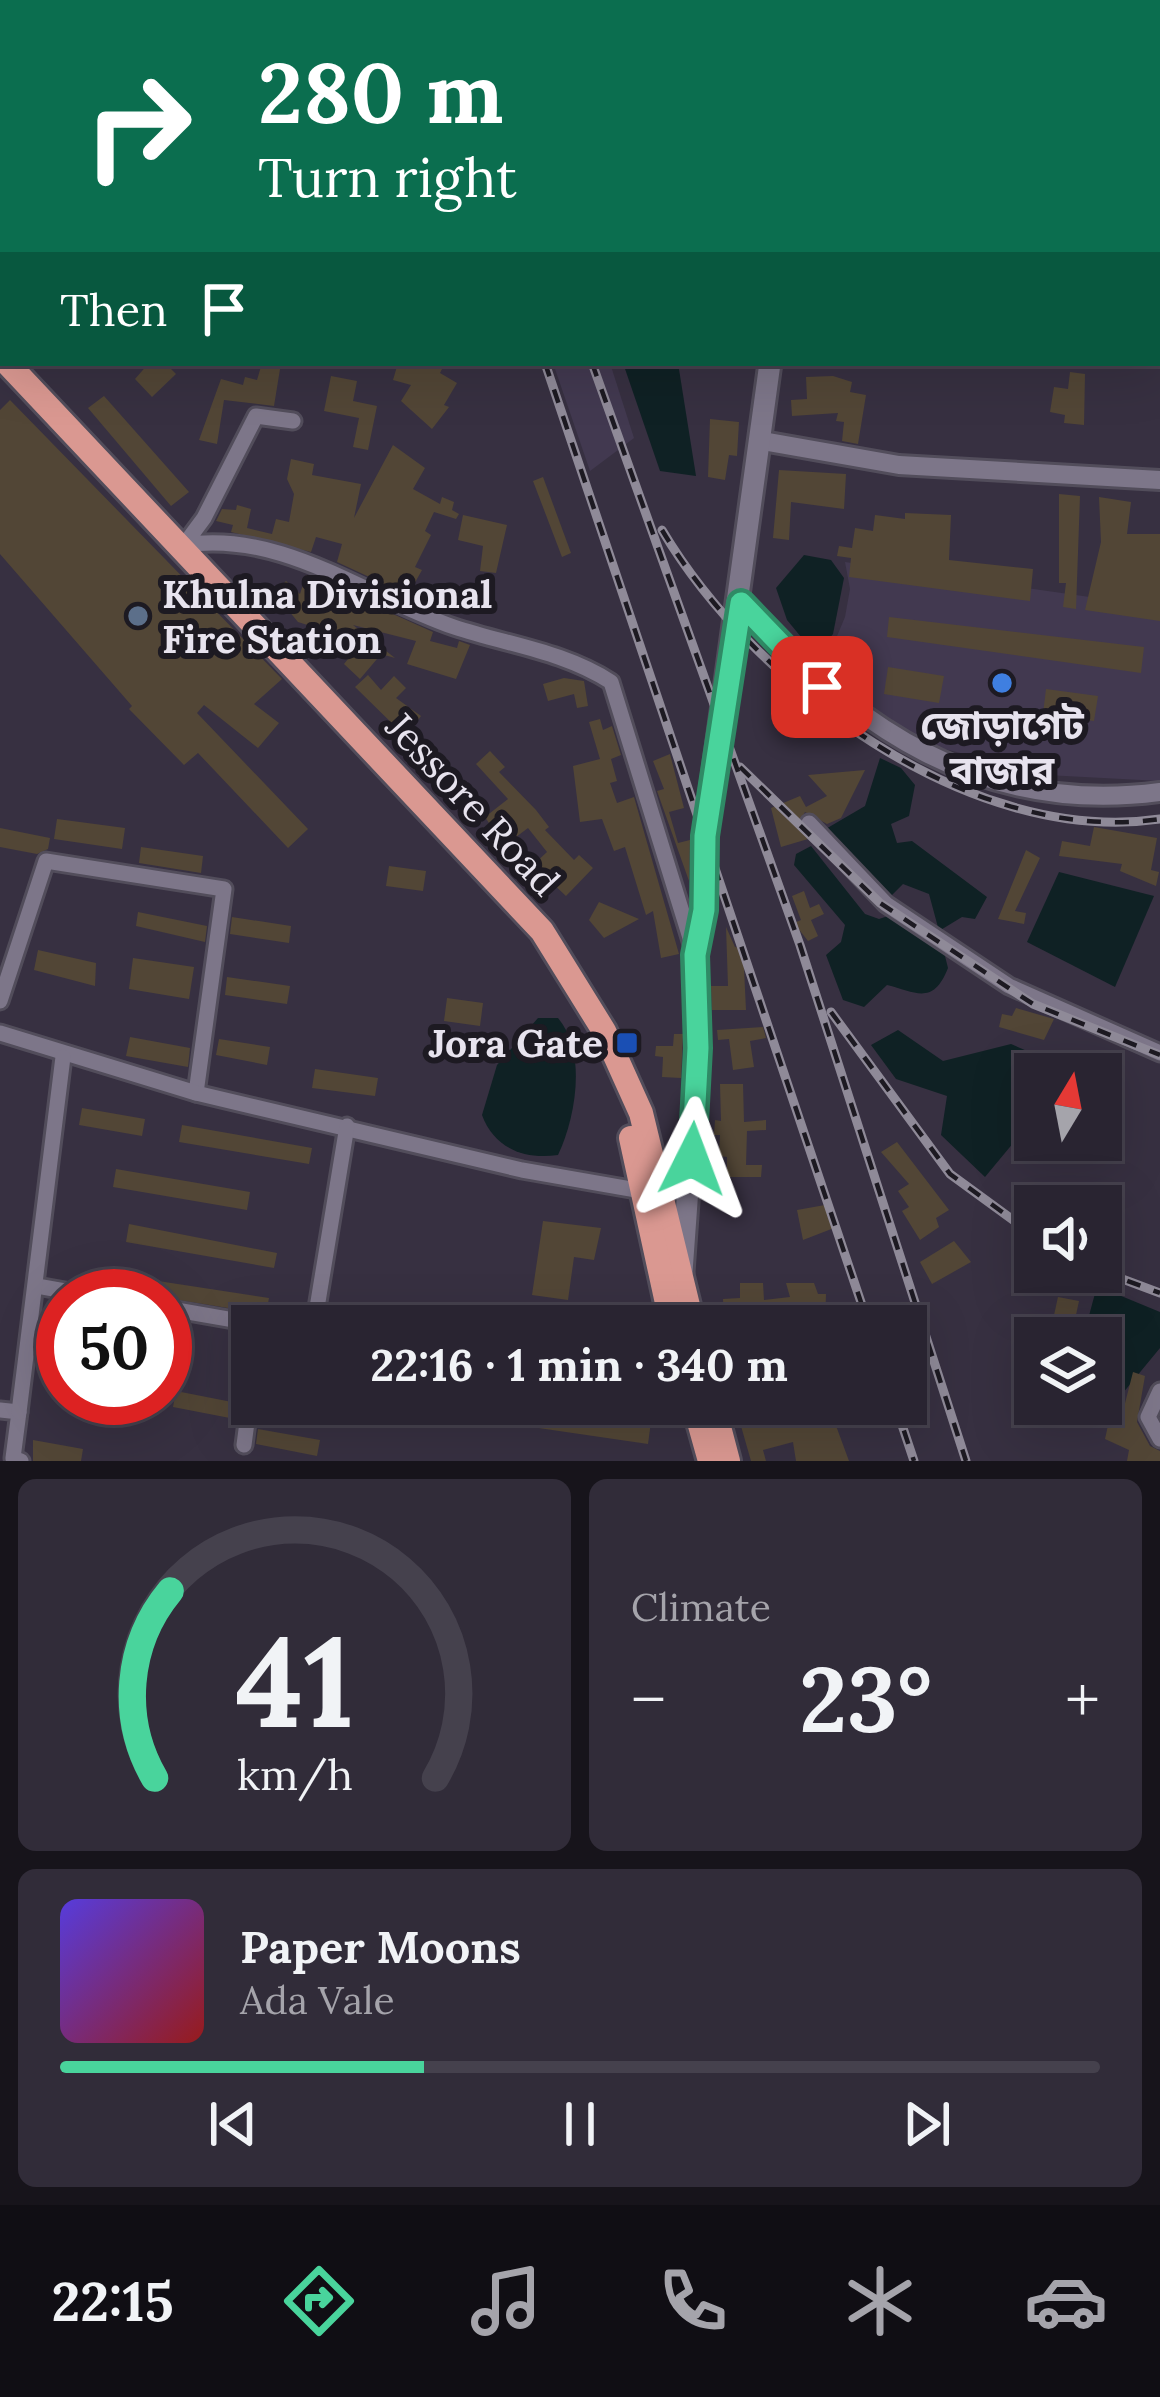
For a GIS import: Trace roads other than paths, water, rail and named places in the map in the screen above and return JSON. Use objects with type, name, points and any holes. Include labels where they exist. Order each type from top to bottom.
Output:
[{"type":"highway","name":"Jessore Road","points":[[10,366],[184,545],[542,931],[614,1053],[640,1113],[688,1305]]},
{"type":"highway","name":"Jessore Road","points":[[614,1053],[668,1305]]},
{"type":"highway","points":[[700,1425],[710,1461]]},
{"type":"highway","points":[[719,1425],[728,1461]]},
{"type":"main road","points":[[677,1305],[698,1048],[695,955],[704,910],[705,836],[741,603],[770,366]]},
{"type":"street","points":[[184,545],[204,518],[256,416],[293,421]]},
{"type":"street","points":[[763,441],[898,465],[1160,480]]},
{"type":"street","points":[[184,545],[225,539],[319,564],[368,593],[456,627],[576,660],[611,682],[695,955]]},
{"type":"street","points":[[741,603],[822,687],[938,761],[1076,795],[1160,792]]},
{"type":"street","points":[[809,823],[886,904],[1009,986],[1160,1053]]},
{"type":"street","points":[[0,1001],[46,861],[224,889],[196,1093]]},
{"type":"street","points":[[0,1034],[196,1093],[522,1170],[642,1191]]},
{"type":"street","points":[[39,1269],[64,1057]]},
{"type":"street","points":[[317,1305],[347,1126]]},
{"type":"street","points":[[21,1461],[14,1458],[36,1293]]},
{"type":"street","points":[[192,1313],[231,1320]]},
{"type":"street","points":[[1160,1391],[1148,1417],[1160,1438]]},
{"type":"street","points":[[0,1410],[20,1412]]},
{"type":"street","points":[[244,1445],[247,1425]]},
{"type":"railway","points":[[546,366],[862,1305]]},
{"type":"railway","points":[[593,366],[800,945],[966,1461]]},
{"type":"railway","points":[[662,530],[702,588],[752,644],[810,697],[874,743],[943,781],[1015,807],[1088,821],[1160,819]]},
{"type":"railway","points":[[740,767],[880,903],[1033,1004],[1160,1055]]},
{"type":"railway","points":[[831,1012],[950,1174],[1014,1221]]},
{"type":"railway","points":[[1122,1279],[1160,1293]]},
{"type":"railway","points":[[902,1425],[914,1461]]},
{"type":"place","name":"Khulna Divisional Fire Station","points":[[138,616]]},
{"type":"place","name":"জোড়াগেট বাজার","points":[[1002,683]]},
{"type":"place","name":"Jora Gate","points":[[627,1043]]}]
